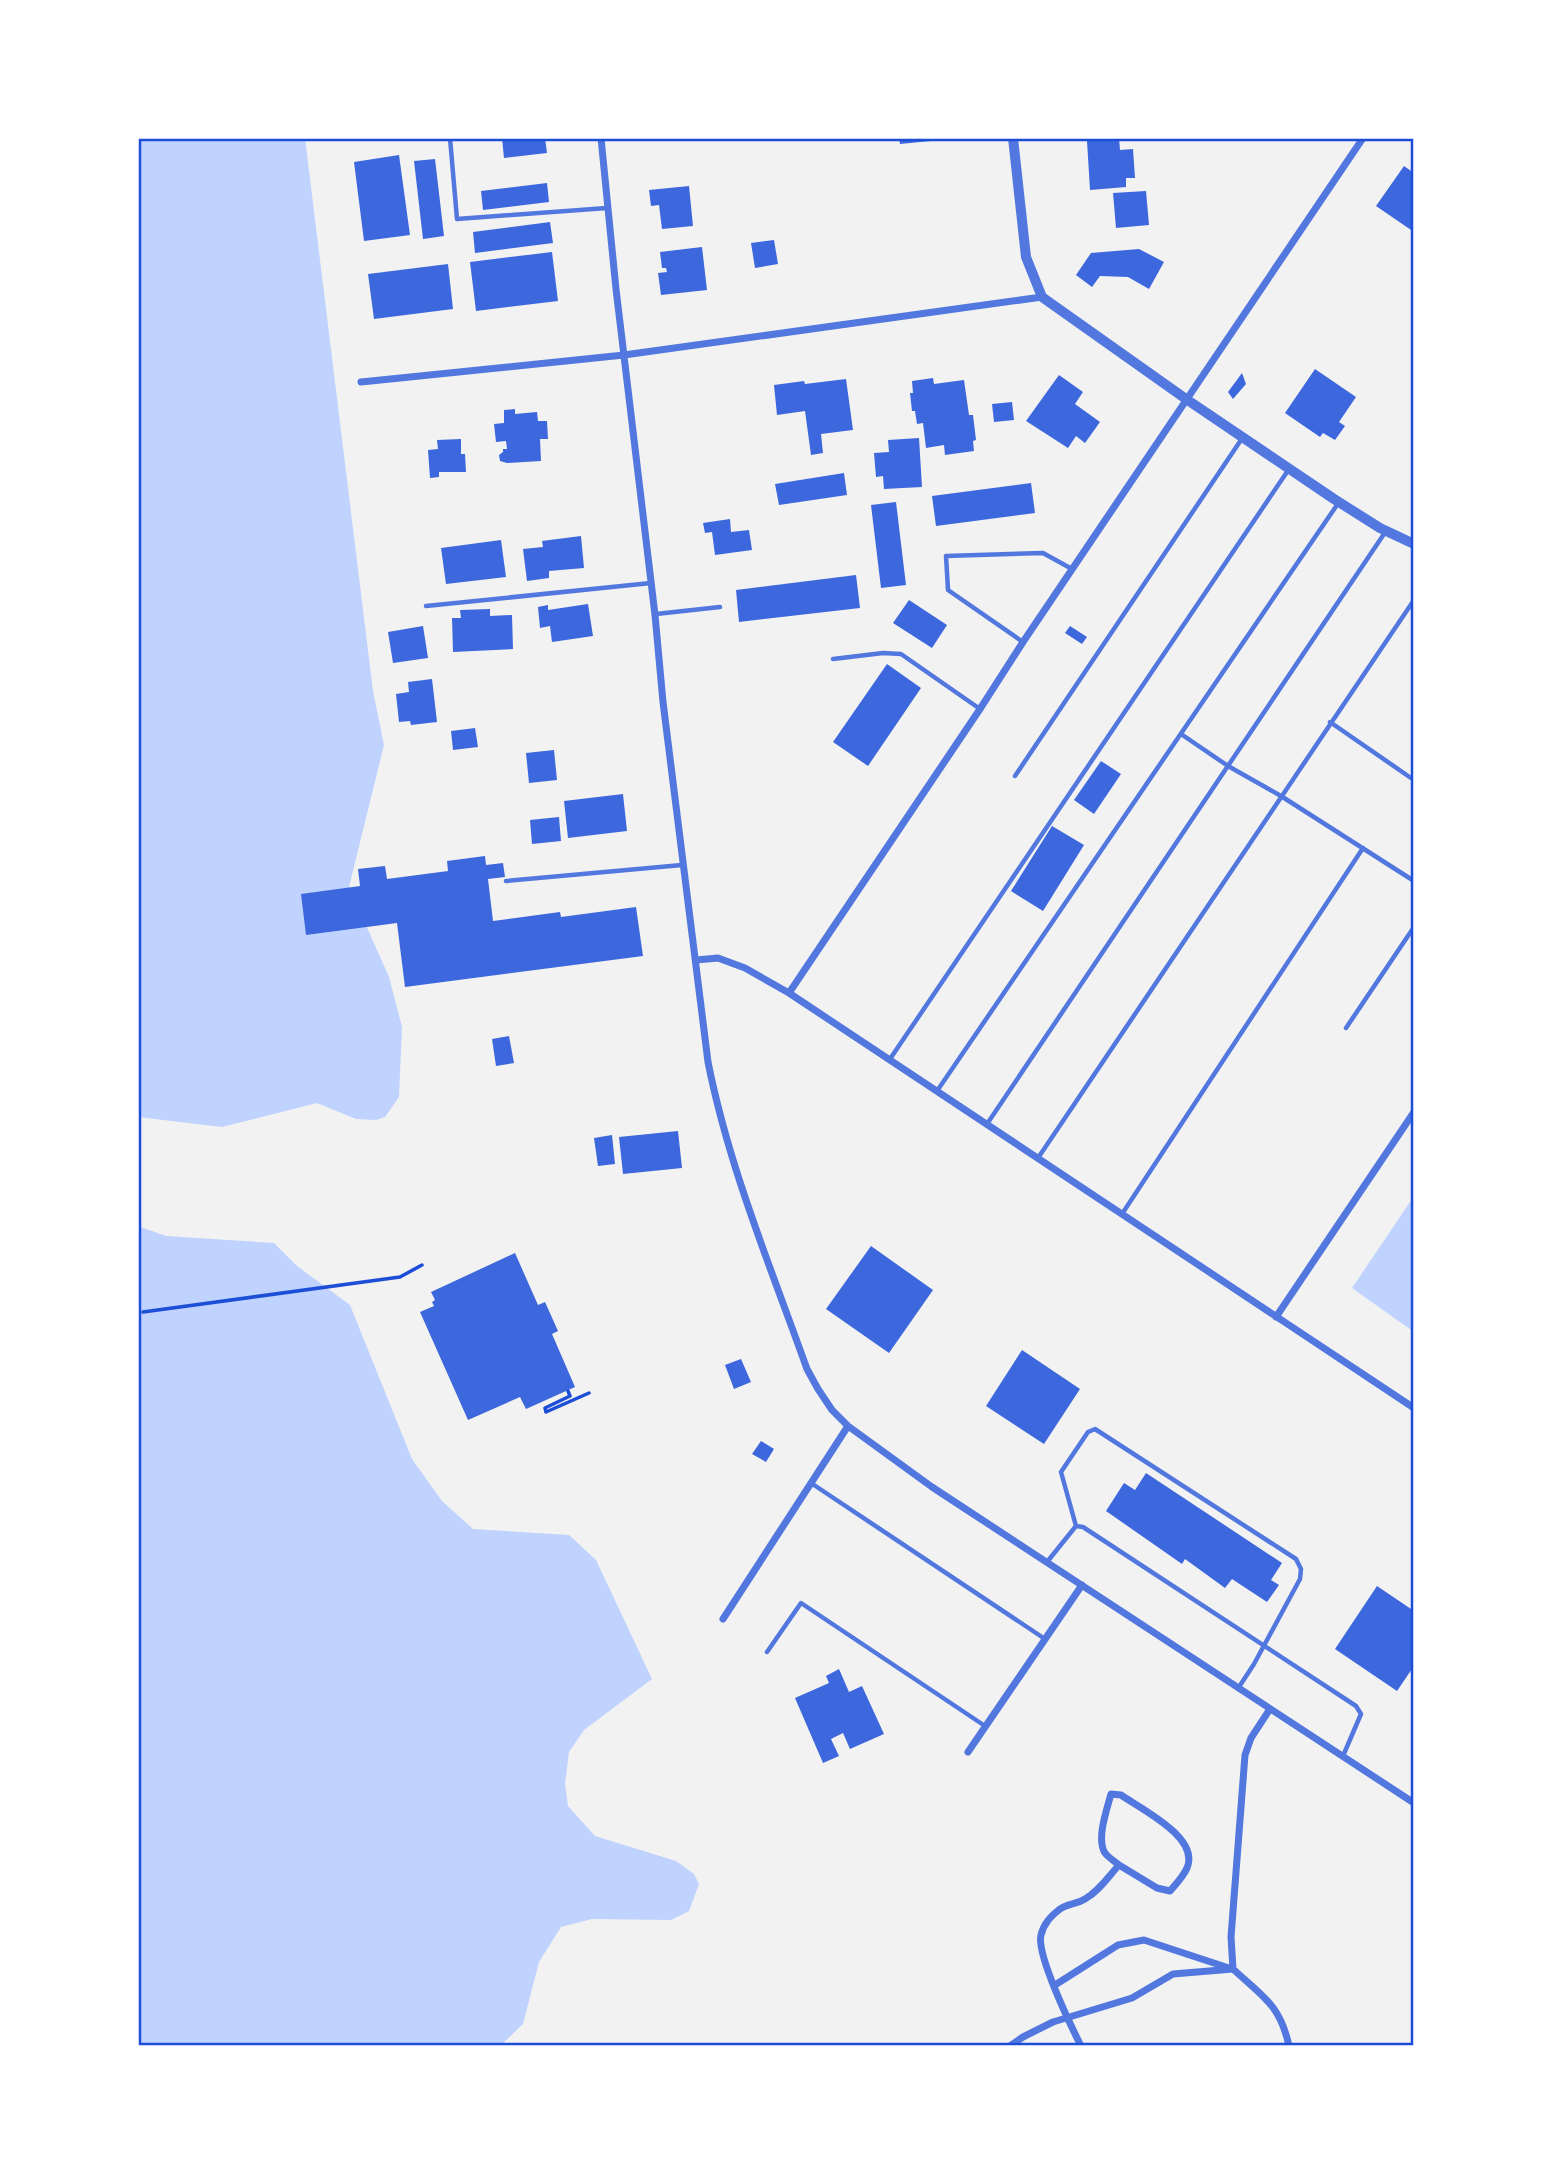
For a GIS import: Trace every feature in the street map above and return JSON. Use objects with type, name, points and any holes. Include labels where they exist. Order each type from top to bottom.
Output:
[{"type":"street","points":[[601,138],[682,865],[717,1110],[807,1369],[832,1410],[848,1426],[932,1487],[1414,1803]]},
{"type":"street","points":[[1013,138],[1026,257],[1042,297],[1186,399],[1339,502],[1386,531],[1414,544]]},
{"type":"street","points":[[789,993],[1363,138]]},
{"type":"street","points":[[361,382],[624,355],[1042,297]]},
{"type":"street","points":[[696,960],[718,958],[745,968],[789,993],[1414,1408]]},
{"type":"street","points":[[1276,1317],[1414,1112]]},
{"type":"street","points":[[723,1619],[848,1426]]},
{"type":"street","points":[[968,1752],[1082,1585]]},
{"type":"street","points":[[1233,1969],[1231,1937],[1245,1755],[1251,1738],[1270,1709]]},
{"type":"street","points":[[1111,1794],[1121,1795],[1180,1836],[1189,1850],[1188,1866],[1170,1891],[1157,1888],[1119,1865],[1105,1854],[1102,1845],[1102,1828],[1111,1794]]},
{"type":"street","points":[[1081,2046],[1042,1951],[1040,1936],[1048,1920],[1064,1906],[1083,1901],[1098,1890],[1119,1865]]},
{"type":"street","points":[[1055,1985],[1118,1945],[1144,1941],[1233,1969],[1268,2000],[1285,2026],[1289,2046]]},
{"type":"street","points":[[1010,2046],[1054,2022],[1132,1998],[1173,1973],[1233,1969]]},
{"type":"lane","points":[[450,138],[457,219],[608,208]]},
{"type":"lane","points":[[1015,776],[1243,436]]},
{"type":"lane","points":[[890,1060],[1290,469]]},
{"type":"lane","points":[[936,1091],[1339,502]]},
{"type":"lane","points":[[987,1125],[1386,531]]},
{"type":"lane","points":[[1023,642],[948,590],[946,556],[1043,553],[1072,569]]},
{"type":"lane","points":[[426,606],[651,583]]},
{"type":"lane","points":[[1038,1158],[1414,600]]},
{"type":"lane","points":[[655,615],[720,607]]},
{"type":"lane","points":[[833,659],[883,653],[901,654],[980,709]]},
{"type":"lane","points":[[1330,722],[1411,778]]},
{"type":"lane","points":[[1181,734],[1414,881]]},
{"type":"lane","points":[[1122,1214],[1363,848]]},
{"type":"lane","points":[[506,881],[682,865]]},
{"type":"lane","points":[[1346,1028],[1414,927]]},
{"type":"lane","points":[[1076,1526],[1061,1472],[1088,1432],[1095,1429],[1296,1559],[1301,1569],[1300,1578],[1239,1688]]},
{"type":"lane","points":[[811,1483],[1045,1639]]},
{"type":"lane","points":[[1047,1562],[1076,1526]]},
{"type":"lane","points":[[1076,1526],[1083,1527],[1356,1706],[1361,1714],[1343,1756]]},
{"type":"lane","points":[[767,1652],[801,1603],[986,1726]]},
{"type":"path","points":[[142,1312],[400,1277],[422,1265]]},
{"type":"path","points":[[568,1391],[570,1396],[545,1408],[547,1412],[589,1393]]},
{"type":"water","points":[[138,138],[305,138],[373,691],[384,745],[349,887],[389,977],[402,1027],[399,1097],[385,1117],[376,1120],[356,1119],[317,1103],[222,1127],[138,1117]]},
{"type":"water","points":[[1414,1196],[1414,1332],[1352,1288]]},
{"type":"water","points":[[138,1226],[166,1236],[274,1243],[297,1266],[350,1305],[412,1459],[442,1501],[473,1529],[569,1535],[596,1560],[652,1679],[584,1730],[569,1752],[565,1784],[568,1806],[595,1836],[676,1861],[694,1874],[699,1884],[689,1911],[671,1920],[592,1919],[561,1927],[539,1962],[523,2024],[502,2044],[138,2046]]},
{"type":"building","points":[[502,138],[545,138],[547,153],[504,158]]},
{"type":"building","points":[[899,138],[941,138],[941,140],[900,144]]},
{"type":"building","points":[[1119,138],[1120,150],[1133,149],[1135,178],[1126,178],[1126,187],[1090,190],[1087,141]]},
{"type":"building","points":[[399,155],[410,235],[364,241],[354,162]]},
{"type":"building","points":[[435,159],[444,236],[423,239],[414,161]]},
{"type":"building","points":[[1404,166],[1414,173],[1414,232],[1376,206]]},
{"type":"building","points":[[547,183],[549,202],[483,210],[481,191]]},
{"type":"building","points":[[689,186],[693,226],[662,229],[659,205],[651,206],[649,190]]},
{"type":"building","points":[[1146,191],[1149,225],[1116,228],[1113,193]]},
{"type":"building","points":[[550,222],[553,243],[475,253],[473,232]]},
{"type":"building","points":[[774,240],[778,264],[755,268],[751,243]]},
{"type":"building","points":[[702,247],[707,290],[661,295],[658,273],[667,272],[666,268],[662,268],[660,252]]},
{"type":"building","points":[[1139,249],[1164,262],[1149,289],[1128,277],[1100,276],[1092,287],[1076,275],[1091,253]]},
{"type":"building","points":[[552,252],[558,301],[476,311],[470,262]]},
{"type":"building","points":[[448,264],[453,309],[374,319],[368,274]]},
{"type":"building","points":[[1315,369],[1356,397],[1339,422],[1345,426],[1335,440],[1323,433],[1320,437],[1285,413]]},
{"type":"building","points":[[1242,373],[1246,384],[1233,399],[1228,392]]},
{"type":"building","points":[[1059,375],[1083,392],[1075,404],[1100,422],[1085,443],[1076,436],[1068,448],[1026,421]]},
{"type":"building","points":[[933,378],[934,384],[964,380],[969,415],[973,415],[976,440],[973,441],[974,451],[945,455],[944,445],[926,448],[923,423],[917,424],[910,393],[913,393],[912,381]]},
{"type":"building","points":[[846,379],[853,430],[821,434],[823,453],[811,455],[805,411],[777,415],[774,385]]},
{"type":"building","points":[[1012,402],[1014,420],[994,422],[992,404]]},
{"type":"building","points":[[515,409],[515,414],[537,412],[538,421],[547,421],[548,439],[540,439],[541,461],[500,461],[499,455],[503,449],[507,449],[506,441],[496,442],[494,424],[504,423],[504,410]]},
{"type":"building","points":[[919,438],[922,487],[884,489],[883,476],[876,477],[874,453],[889,452],[888,440]]},
{"type":"building","points":[[461,439],[461,454],[465,454],[466,472],[439,472],[439,477],[430,478],[428,450],[438,449],[437,440]]},
{"type":"building","points":[[844,473],[847,495],[779,505],[775,484]]},
{"type":"building","points":[[1031,483],[1035,513],[936,526],[932,496]]},
{"type":"building","points":[[896,502],[906,585],[881,588],[871,505]]},
{"type":"building","points":[[730,519],[731,532],[749,530],[752,550],[715,555],[712,532],[705,533],[703,523]]},
{"type":"building","points":[[581,536],[584,568],[549,571],[549,578],[527,581],[523,549],[543,547],[542,541]]},
{"type":"building","points":[[501,540],[506,577],[446,584],[441,548]]},
{"type":"building","points":[[856,575],[860,608],[739,622],[736,590]]},
{"type":"building","points":[[909,600],[947,625],[932,648],[893,623]]},
{"type":"building","points":[[588,604],[593,636],[552,642],[550,626],[540,628],[538,607],[548,605],[548,610]]},
{"type":"building","points":[[490,609],[490,616],[512,615],[513,649],[453,652],[452,618],[461,618],[460,610]]},
{"type":"building","points":[[423,626],[428,658],[393,663],[388,632]]},
{"type":"building","points":[[1070,626],[1087,637],[1082,644],[1065,633]]},
{"type":"building","points":[[887,664],[921,688],[868,766],[833,742]]},
{"type":"building","points":[[432,679],[437,722],[411,725],[410,721],[399,722],[396,694],[409,692],[408,682]]},
{"type":"building","points":[[475,728],[478,747],[453,750],[451,731]]},
{"type":"building","points":[[554,750],[557,780],[529,783],[526,753]]},
{"type":"building","points":[[1101,761],[1121,774],[1094,814],[1074,800]]},
{"type":"building","points":[[623,794],[627,831],[568,838],[564,801]]},
{"type":"building","points":[[559,817],[561,841],[532,844],[530,820]]},
{"type":"building","points":[[1052,826],[1084,845],[1043,911],[1011,891]]},
{"type":"building","points":[[485,856],[486,865],[503,863],[505,877],[488,879],[493,921],[560,912],[561,917],[636,907],[643,956],[405,987],[397,923],[306,935],[301,894],[360,886],[358,869],[385,866],[387,879],[448,871],[447,861]]},
{"type":"building","points":[[509,1036],[514,1063],[496,1066],[492,1039]]},
{"type":"building","points":[[678,1131],[682,1168],[623,1174],[619,1137]]},
{"type":"building","points":[[612,1135],[615,1164],[598,1166],[594,1138]]},
{"type":"building","points":[[871,1246],[933,1290],[889,1353],[826,1309]]},
{"type":"building","points":[[515,1253],[538,1305],[545,1302],[558,1331],[552,1334],[575,1387],[526,1409],[520,1397],[468,1420],[420,1312],[434,1306],[432,1302],[435,1300],[431,1292]]},
{"type":"building","points":[[1022,1350],[1080,1389],[1044,1444],[986,1406]]},
{"type":"building","points":[[741,1359],[751,1382],[734,1389],[725,1365]]},
{"type":"building","points":[[761,1441],[774,1449],[766,1462],[752,1454]]},
{"type":"building","points":[[1146,1473],[1282,1563],[1271,1580],[1279,1585],[1267,1602],[1232,1579],[1225,1588],[1185,1559],[1182,1564],[1106,1511],[1124,1483],[1135,1490]]},
{"type":"building","points":[[1377,1586],[1414,1611],[1414,1666],[1397,1691],[1335,1649]]},
{"type":"building","points":[[839,1669],[849,1692],[862,1686],[884,1734],[850,1749],[843,1733],[831,1739],[839,1756],[823,1763],[795,1698],[829,1683],[826,1676]]}]
